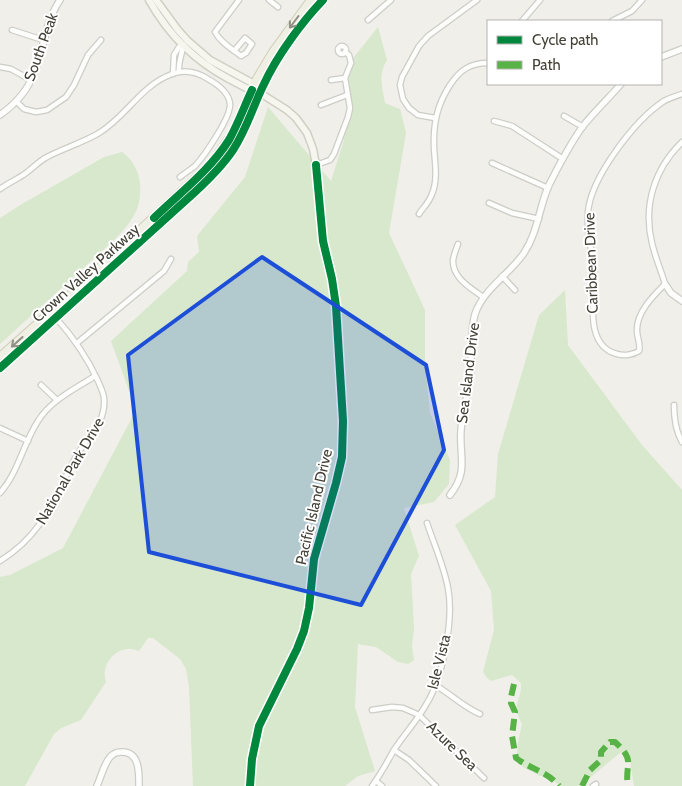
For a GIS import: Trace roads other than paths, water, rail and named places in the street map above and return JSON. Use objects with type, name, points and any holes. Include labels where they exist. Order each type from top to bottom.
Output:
[{"type":"main road","points":[[149,0],[165,26],[186,43]]},
{"type":"main road","points":[[156,0],[186,43]]},
{"type":"main road","name":"Crown Valley Parkway","points":[[0,357],[211,164],[233,132],[253,87],[277,45],[312,0]]},
{"type":"main road","name":"Crown Valley Parkway","points":[[0,368],[195,192],[223,164],[243,133],[273,67],[289,43],[323,0]]},
{"type":"main road","name":"Pacific Island Drive","points":[[186,43],[209,68],[253,87],[287,110],[296,118],[307,134],[313,149],[316,165],[322,232],[336,306],[343,421],[342,457],[314,559],[304,631],[259,726],[252,759],[250,786]]},
{"type":"main road","points":[[34,327],[39,327],[48,319],[56,318],[58,310],[76,294],[76,289]]},
{"type":"street","name":"South Peak","points":[[0,116],[16,101],[31,80],[50,17],[60,0]]},
{"type":"street","points":[[234,51],[215,32],[239,0]]},
{"type":"street","points":[[269,0],[278,7]]},
{"type":"street","points":[[368,20],[391,0]]},
{"type":"street","points":[[435,118],[418,115],[409,108],[403,99],[400,85],[402,77],[428,36],[477,0]]},
{"type":"street","points":[[523,20],[540,0]]},
{"type":"street","points":[[614,20],[632,11],[642,0]]},
{"type":"street","points":[[12,30],[43,40]]},
{"type":"street","points":[[16,101],[24,109],[36,112],[47,110],[66,97],[74,85],[88,55],[101,40]]},
{"type":"street","points":[[176,73],[173,63],[177,49],[186,43]]},
{"type":"street","points":[[176,73],[186,43]]},
{"type":"street","points":[[662,57],[682,49]]},
{"type":"street","points":[[316,165],[330,160],[334,154],[348,117],[350,108],[345,78],[352,63],[349,55],[345,52]]},
{"type":"street","points":[[173,63],[179,63]]},
{"type":"street","points":[[419,214],[432,194],[436,172],[434,146],[435,118],[447,90],[457,74],[469,66],[487,63]]},
{"type":"street","points":[[0,67],[11,69],[31,80]]},
{"type":"street","points":[[0,189],[24,175],[47,157],[99,133],[116,120],[141,93],[176,73],[193,72],[210,79],[225,92],[230,102],[230,110],[219,131],[194,167],[180,177]]},
{"type":"street","points":[[331,80],[345,78]]},
{"type":"street","name":"Sea Island Drive","points":[[450,495],[457,486],[462,474],[461,431],[472,356],[472,329],[476,313],[483,297],[524,252],[539,219],[548,188],[583,127],[620,85]]},
{"type":"street","name":"Caribbean Drive","points":[[665,284],[640,316],[637,330],[639,351],[630,354],[618,354],[605,348],[598,339],[592,312],[594,272],[587,226],[591,195],[600,176],[634,129],[662,103],[682,94]]},
{"type":"street","points":[[321,105],[347,95]]},
{"type":"street","points":[[564,116],[583,127]]},
{"type":"street","points":[[494,121],[512,126],[563,159]]},
{"type":"street","points":[[682,142],[667,159],[657,175],[651,192],[648,219],[652,243],[665,284],[671,293],[682,301]]},
{"type":"street","points":[[492,163],[548,188]]},
{"type":"street","points":[[490,202],[512,213],[539,219]]},
{"type":"street","points":[[458,244],[453,261],[455,269],[465,285],[483,297]]},
{"type":"street","points":[[77,343],[164,271],[171,259]]},
{"type":"street","points":[[502,276],[515,290]]},
{"type":"street","name":"National Park Drive","points":[[0,561],[14,552],[34,532],[51,508],[78,454],[94,434],[102,418],[104,398],[95,376],[77,343],[56,318]]},
{"type":"street","points":[[0,493],[15,470],[38,421],[57,400],[95,376]]},
{"type":"street","points":[[41,385],[57,400]]},
{"type":"street","points":[[674,405],[674,421],[682,442]]},
{"type":"street","points":[[0,428],[28,440]]},
{"type":"street","name":"Isle Vista","points":[[372,786],[385,768],[394,750],[428,702],[445,650],[450,602],[448,587],[427,523]]},
{"type":"street","points":[[435,685],[460,703],[480,714]]},
{"type":"street","points":[[372,710],[392,707],[403,708],[419,715]]},
{"type":"street","name":"Azure Sea","points":[[419,715],[484,778]]},
{"type":"street","points":[[394,750],[409,760],[436,786]]},
{"type":"street","points":[[97,786],[110,758],[118,752],[132,755],[137,762],[139,786]]},
{"type":"street","points":[[376,781],[382,786]]}]
